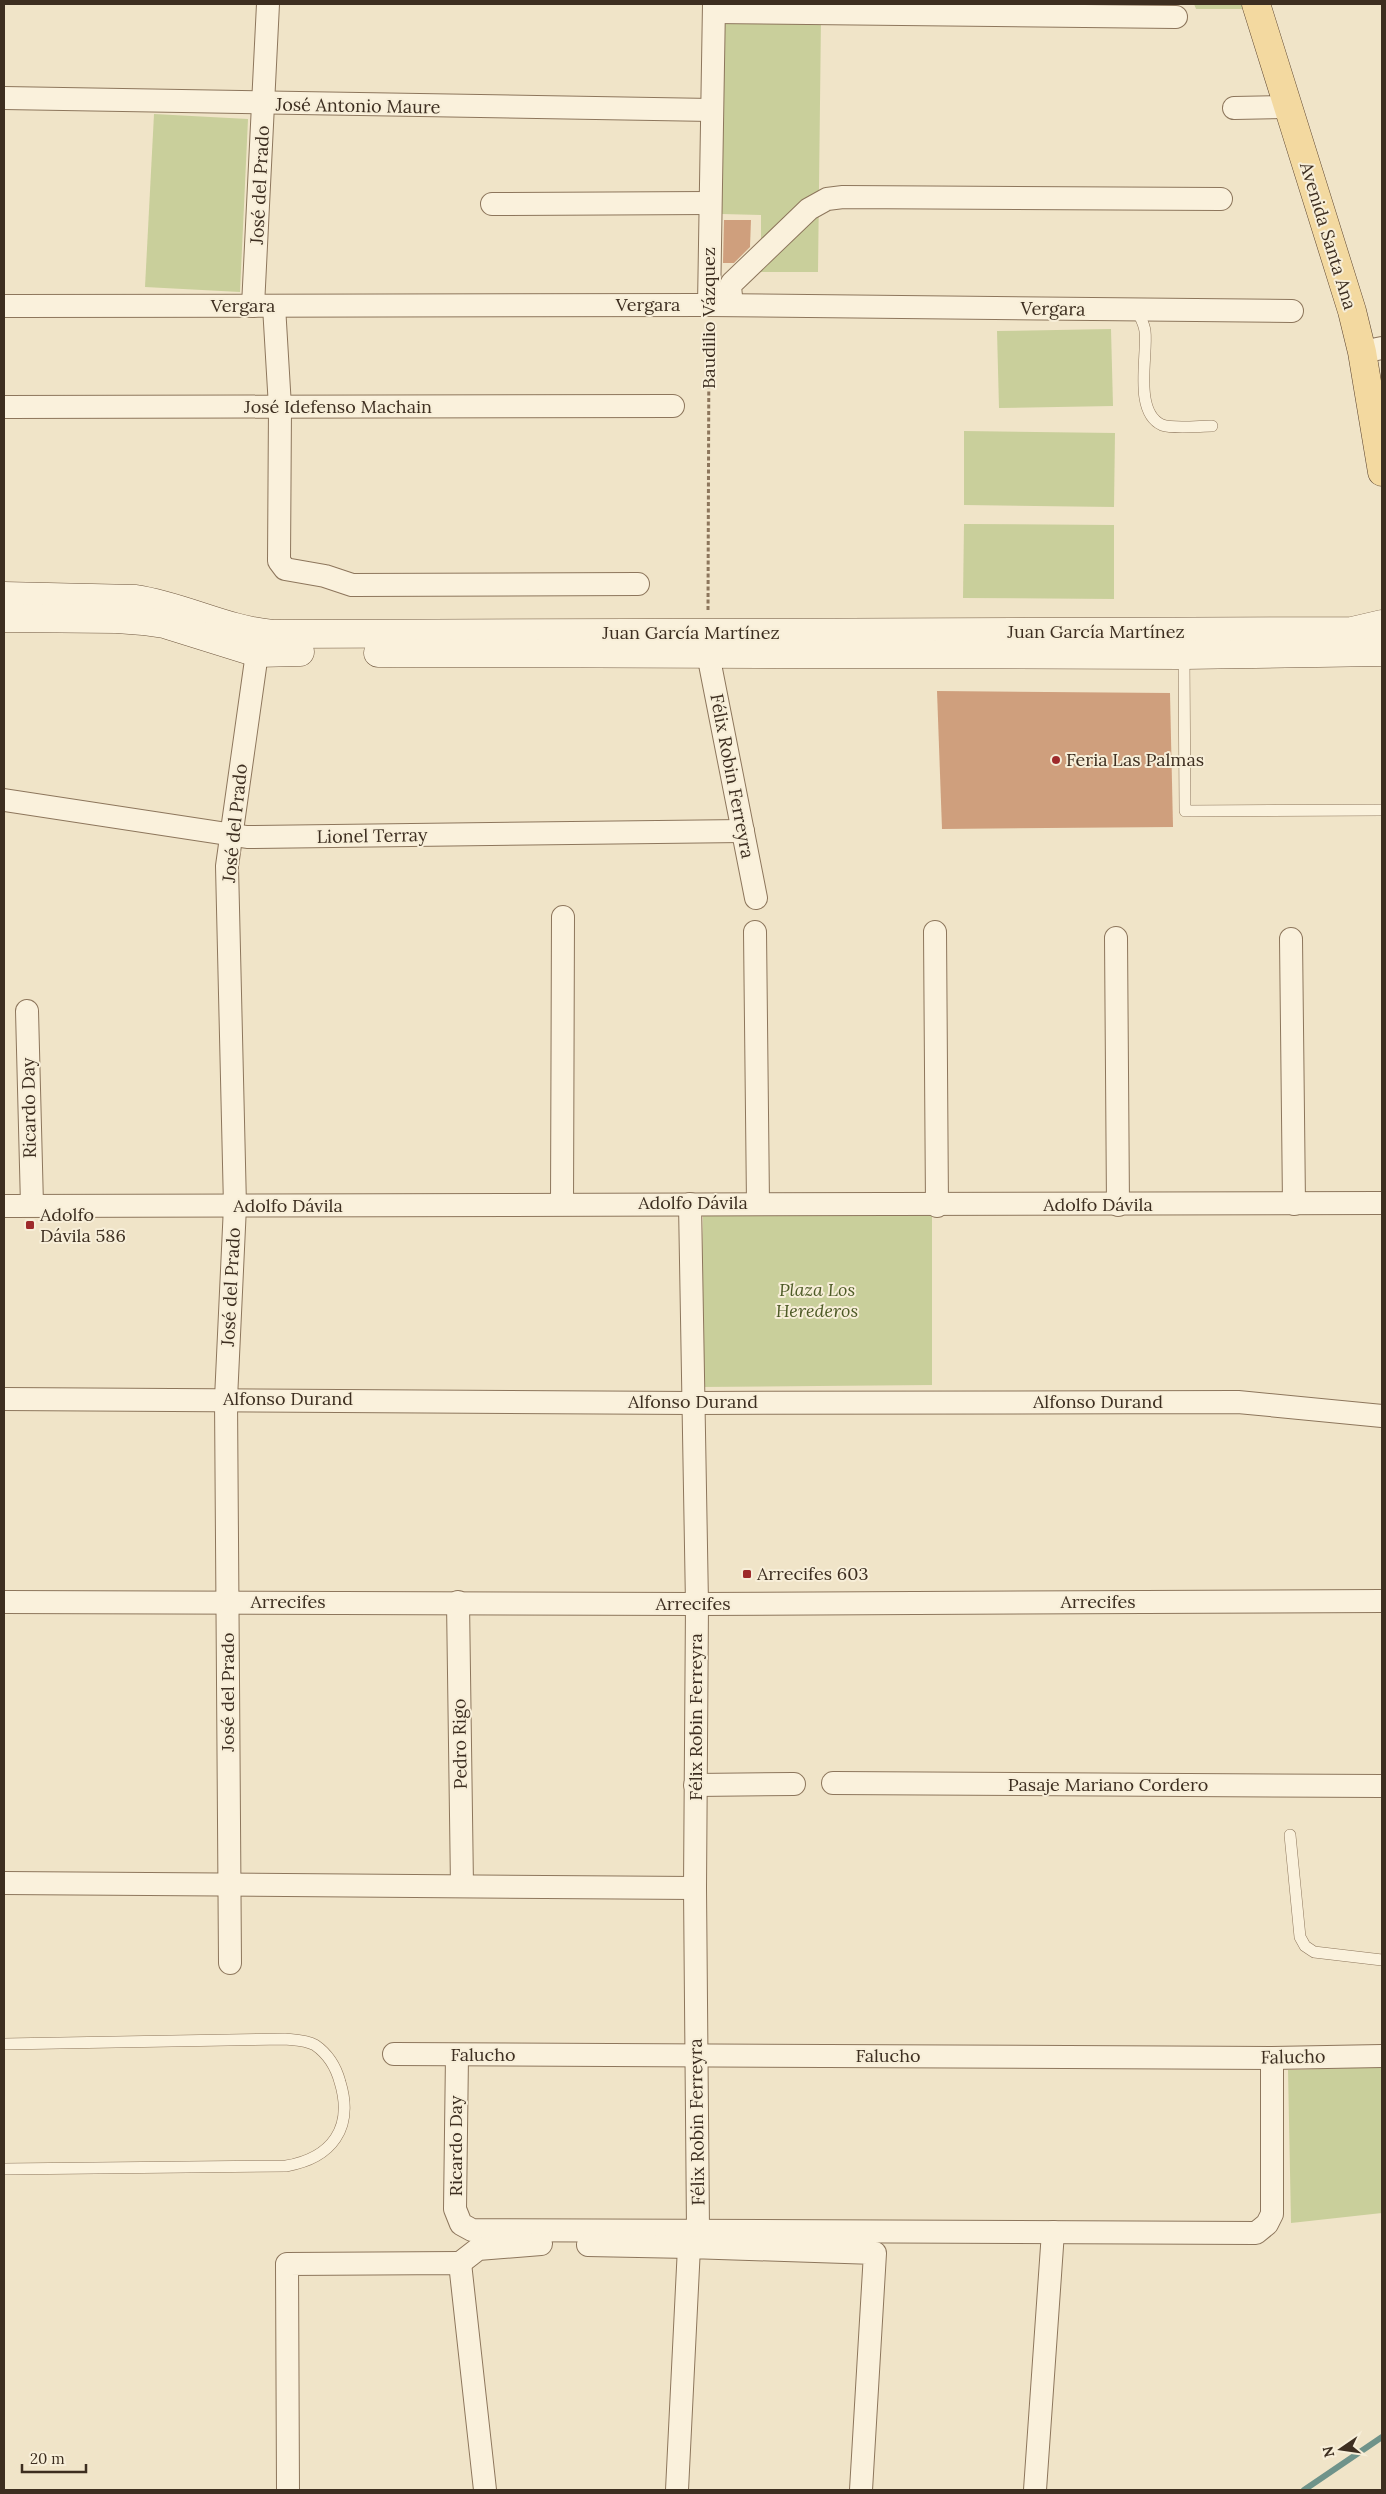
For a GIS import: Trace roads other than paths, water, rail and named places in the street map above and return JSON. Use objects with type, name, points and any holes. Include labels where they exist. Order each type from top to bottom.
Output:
[{"type":"main road","name":"Avenida Santa Ana","points":[[1256,4],[1352,311],[1372,350],[1382,472]]},
{"type":"main road","name":"Juan García Martínez","points":[[4,596],[136,599],[158,602],[257,643]]},
{"type":"main road","name":"Juan García Martínez","points":[[4,618],[117,619],[150,622],[257,643],[708,643],[1352,631],[1382,624]]},
{"type":"main road","name":"Juan García Martínez","points":[[708,643],[1184,655],[1382,652]]},
{"type":"street","name":"José del Prado","points":[[268,4],[264,104],[264,306],[280,407],[278,561],[285,570],[325,576],[352,585],[638,584]]},
{"type":"street","points":[[714,8],[1176,17]]},
{"type":"street","name":"Baudilio Vázquez","points":[[709,305],[714,8]]},
{"type":"street","name":"José Antonio Maure","points":[[4,98],[264,104],[712,110]]},
{"type":"street","points":[[1234,108],[1288,107]]},
{"type":"street","points":[[732,305],[730,287],[732,283],[809,210],[827,199],[863,197],[1221,199]]},
{"type":"street","points":[[492,204],[710,203]]},
{"type":"street","name":"Vergara","points":[[4,306],[732,305],[1292,311]]},
{"type":"street","name":"José Idefenso Machain","points":[[4,408],[673,406]]},
{"type":"street","name":"José del Prado","points":[[230,1963],[226,1399],[235,1206],[227,866],[257,643]]},
{"type":"street","name":"Félix Robin Ferreyra","points":[[708,643],[756,898]]},
{"type":"street","name":"Lionel Terray","points":[[4,800],[230,836],[743,831]]},
{"type":"street","points":[[562,1204],[563,918]]},
{"type":"street","points":[[755,932],[758,1203]]},
{"type":"street","points":[[936,932],[937,1206]]},
{"type":"street","points":[[1116,938],[1118,1205]]},
{"type":"street","points":[[1291,939],[1294,1204]]},
{"type":"street","name":"Ricardo Day","points":[[27,1011],[32,1205]]},
{"type":"street","name":"Adolfo Dávila","points":[[4,1206],[758,1203],[937,1206],[1382,1203]]},
{"type":"street","name":"Félix Robin Ferreyra","points":[[677,2490],[694,2238],[696,2055],[695,1785],[697,1604],[690,1204]]},
{"type":"street","name":"Alfonso Durand","points":[[4,1399],[693,1403],[1238,1402],[1382,1416]]},
{"type":"street","name":"Arrecifes","points":[[4,1602],[228,1601],[697,1604],[1382,1601]]},
{"type":"street","name":"Pedro Rigo","points":[[458,1602],[462,1886]]},
{"type":"street","name":"Pasaje Mariano Cordero","points":[[833,1783],[1382,1786]]},
{"type":"street","points":[[695,1785],[794,1784]]},
{"type":"street","points":[[4,1882],[695,1888]]},
{"type":"street","name":"Falucho","points":[[394,2054],[1272,2058],[1382,2056]]},
{"type":"street","name":"Ricardo Day","points":[[457,2055],[455,2209],[461,2224],[472,2230],[694,2238]]},
{"type":"street","points":[[288,2490],[287,2264],[460,2263],[478,2249],[536,2244],[694,2238],[1053,2232],[1256,2233],[1267,2224],[1272,2214],[1272,2058]]},
{"type":"street","points":[[1035,2490],[1053,2232]]},
{"type":"street","points":[[694,2238],[875,2253],[861,2490]]},
{"type":"street","points":[[460,2263],[485,2490]]},
{"type":"lane","points":[[1137,310],[1145,332],[1143,386],[1148,406],[1155,421],[1164,426],[1212,426]]},
{"type":"lane","points":[[1184,655],[1185,811],[1382,810]]},
{"type":"lane","points":[[1290,1835],[1300,1937],[1305,1946],[1314,1952],[1382,1960]]},
{"type":"lane","points":[[4,2044],[302,2040],[314,2044],[327,2055],[336,2070],[345,2098],[343,2125],[329,2148],[316,2158],[286,2166],[4,2169]]},
{"type":"waterway","points":[[1304,2490],[1382,2437]]},
{"type":"place","name":"Feria Las Palmas","points":[[1056,760]]},
{"type":"place","name":"Adolfo Dávila 586","points":[[30,1225]]},
{"type":"place","name":"Arrecifes 603","points":[[747,1574]]},
{"type":"park label","name":"Plaza Los Herederos","points":[[817,1300]]}]
